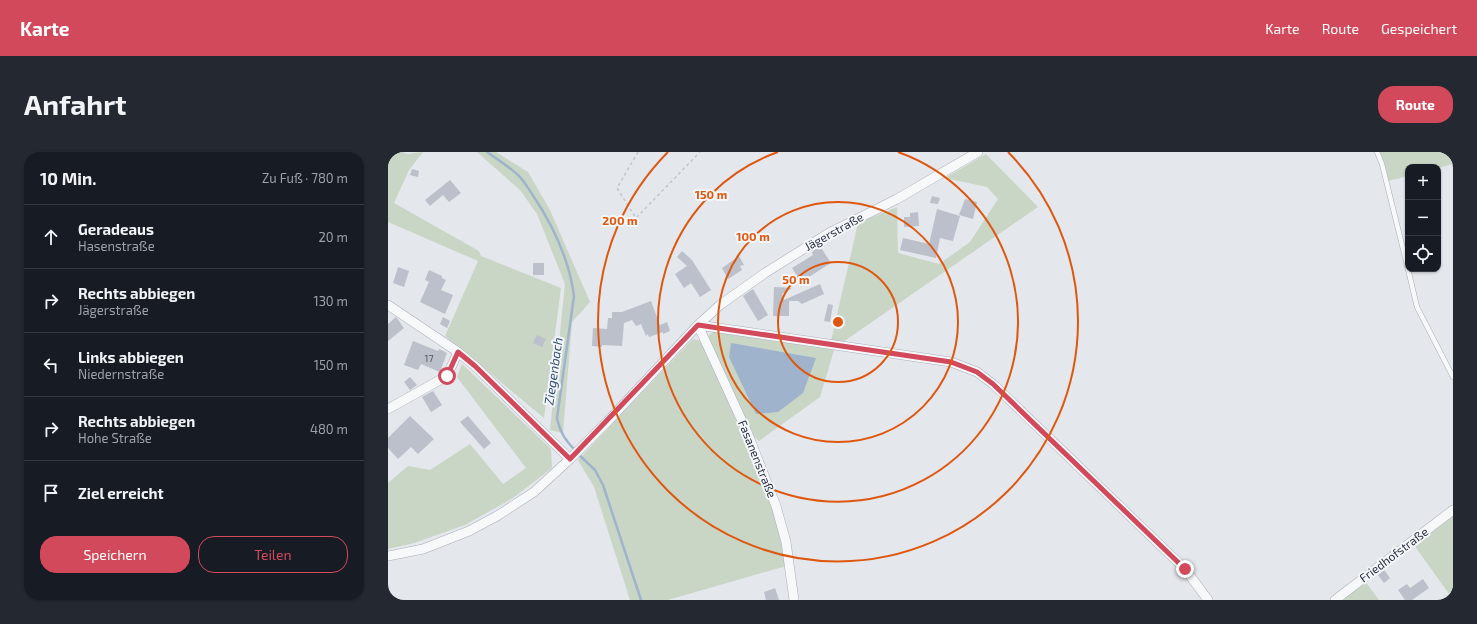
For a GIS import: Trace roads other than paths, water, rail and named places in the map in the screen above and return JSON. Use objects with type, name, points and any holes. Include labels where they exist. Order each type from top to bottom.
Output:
[{"type":"street","name":"Jägerstraße","points":[[388,556],[423,549],[469,530],[497,516],[534,492],[572,458],[698,325],[726,300],[765,273],[829,233],[897,199],[978,152]]},
{"type":"street","points":[[388,305],[458,352],[475,366],[572,458]]},
{"type":"street","name":"Fasanenstraße","points":[[698,325],[747,432],[776,506],[786,542],[794,600]]},
{"type":"street","points":[[698,325],[951,362],[977,372],[993,384],[1185,569],[1208,600]]},
{"type":"street","points":[[388,409],[447,376],[458,352]]},
{"type":"street","name":"Friedhofstraße","points":[[1335,600],[1453,510]]},
{"type":"lane","points":[[1377,152],[1382,164],[1405,257]]},
{"type":"lane","points":[[1409,272],[1418,307],[1453,377]]},
{"type":"water","points":[[731,343],[816,358],[803,393],[778,412],[756,414],[729,357]]},
{"type":"waterway","name":"Ziegenbach","points":[[487,152],[508,167],[521,178],[526,185],[547,218],[559,242],[568,268],[574,296],[557,418],[563,436],[575,450]]},
{"type":"waterway","name":"Ziegenbach","points":[[578,454],[595,470],[603,485],[641,600]]}]
